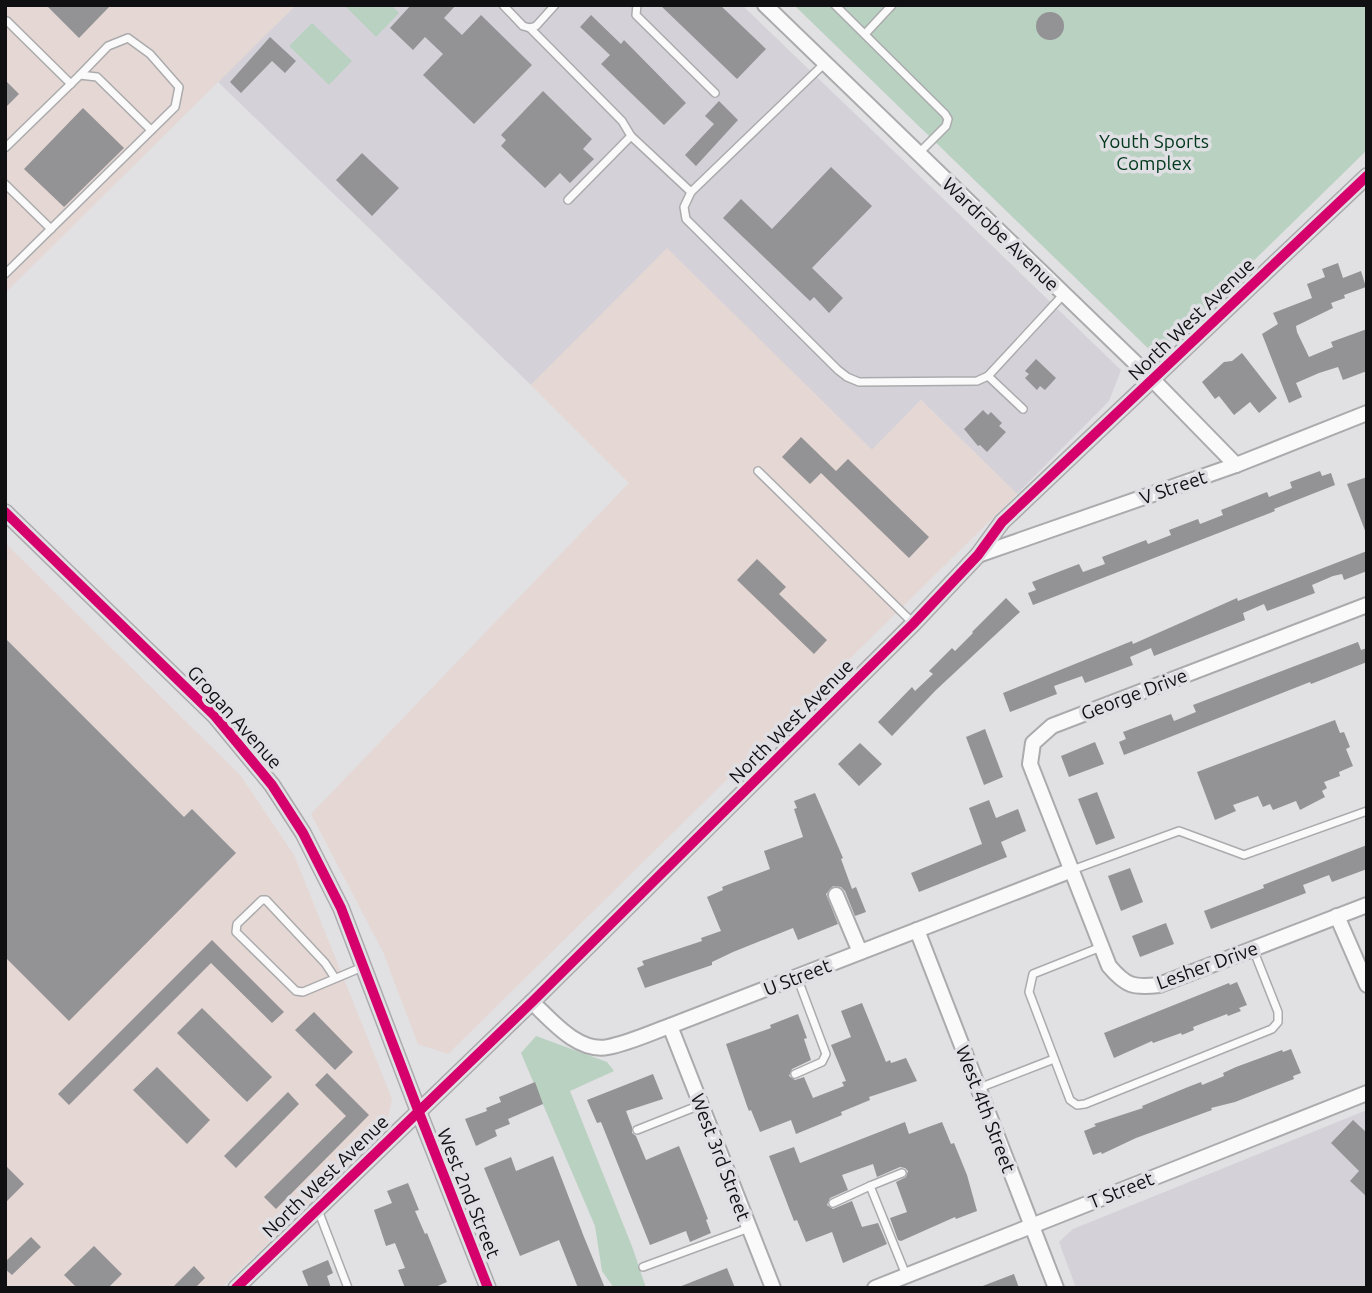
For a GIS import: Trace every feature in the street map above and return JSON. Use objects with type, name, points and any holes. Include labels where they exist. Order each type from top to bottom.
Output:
[{"type":"street","name":"Wardrobe Avenue","points":[[765,5],[1153,380],[1236,465]]},
{"type":"street","name":"North West Avenue","points":[[236,1288],[532,1002],[913,624],[978,555],[1002,522],[1367,176]]},
{"type":"street","name":"V Street","points":[[978,555],[1236,465],[1367,414]]},
{"type":"street","name":"Grogan Avenue","points":[[5,512],[215,716],[272,785],[313,851],[341,908],[365,965],[418,1110]]},
{"type":"street","name":"George Drive","points":[[1072,870],[1030,764],[1033,743],[1052,726],[1367,605]]},
{"type":"street","name":"U Street","points":[[532,1002],[564,1032],[583,1044],[606,1048],[670,1026],[1072,870]]},
{"type":"street","name":"Lesher Drive","points":[[1072,870],[1109,966],[1123,982],[1139,987],[1158,985],[1367,905]]},
{"type":"street","points":[[836,895],[860,952]]},
{"type":"street","points":[[1337,916],[1367,985]]},
{"type":"street","name":"West 4th Street","points":[[917,930],[1056,1288]]},
{"type":"street","name":"West 3rd Street","points":[[670,1026],[773,1288]]},
{"type":"street","name":"T Street","points":[[875,1288],[910,1282],[1031,1226],[1367,1093]]},
{"type":"street","name":"West 2nd Street","points":[[418,1110],[488,1288]]},
{"type":"lane","points":[[503,5],[622,121],[631,136],[691,192]]},
{"type":"lane","points":[[530,29],[555,5]]},
{"type":"lane","points":[[637,5],[636,15],[715,93]]},
{"type":"lane","points":[[835,5],[946,114],[946,126],[919,154]]},
{"type":"lane","points":[[865,34],[892,5]]},
{"type":"lane","points":[[5,22],[7,20],[71,84]]},
{"type":"lane","points":[[5,148],[108,46],[128,38],[150,54],[179,87],[175,107],[5,274]]},
{"type":"lane","points":[[825,64],[691,192],[684,207],[686,219],[847,377],[859,382],[977,381],[988,376],[1063,295]]},
{"type":"lane","points":[[80,75],[97,77],[151,130]]},
{"type":"lane","points":[[568,200],[631,136]]},
{"type":"lane","points":[[5,184],[51,229]]},
{"type":"lane","points":[[988,376],[1023,409]]},
{"type":"lane","points":[[758,471],[913,624]]},
{"type":"lane","points":[[1072,870],[1179,831],[1244,855],[1367,811]]},
{"type":"lane","points":[[335,978],[325,963],[266,901],[262,900],[237,924],[236,932],[296,990],[303,992],[365,965]]},
{"type":"lane","points":[[1101,946],[1033,974],[1030,981],[1029,992],[1054,1059],[1070,1100],[1077,1105],[1272,1029],[1278,1022],[1278,1012],[1253,949]]},
{"type":"lane","points":[[795,1074],[822,1062],[826,1054],[797,977]]},
{"type":"lane","points":[[978,1088],[1054,1059]]},
{"type":"lane","points":[[637,1130],[701,1105]]},
{"type":"lane","points":[[833,1203],[902,1173]]},
{"type":"lane","points":[[870,1186],[910,1282]]},
{"type":"lane","points":[[317,1208],[348,1288]]},
{"type":"lane","points":[[643,1268],[749,1228]]},
{"type":"shaded area","points":[[5,5],[296,5],[5,293]]},
{"type":"shaded area","points":[[296,5],[742,5],[1121,370],[1109,401],[1017,494],[921,400],[872,450],[667,249],[531,385],[218,82]]},
{"type":"shaded area","points":[[667,248],[872,450],[921,400],[1017,494],[448,1054],[418,1044],[383,952],[311,814],[629,483],[531,385]]},
{"type":"shaded area","points":[[5,543],[240,775],[294,855],[392,1099],[385,1131],[221,1288],[5,1288]]},
{"type":"shaded area","points":[[1367,1110],[1367,1288],[1076,1288],[1059,1242],[1073,1229]]},
{"type":"green space","points":[[344,5],[391,5],[399,13],[376,37]]},
{"type":"green space","name":"Youth Sports Complex","points":[[794,5],[1367,5],[1367,150],[1156,356]]},
{"type":"green space","points":[[312,23],[352,61],[329,85],[289,46]]},
{"type":"green space","points":[[536,1036],[607,1062],[614,1071],[570,1091],[646,1288],[614,1288],[602,1271],[595,1226],[521,1053]]},
{"type":"building","points":[[46,5],[111,5],[79,38]]},
{"type":"building","points":[[411,5],[456,5],[444,18],[462,35],[481,15],[532,65],[474,124],[423,75],[443,54],[425,37],[413,50],[390,28]]},
{"type":"building","points":[[660,5],[720,5],[766,49],[737,79]]},
{"type":"building","points":[[1050,12],[1060,16],[1064,26],[1060,36],[1050,40],[1040,36],[1036,26],[1040,16]]},
{"type":"building","points":[[591,15],[621,44],[624,40],[686,103],[664,125],[601,64],[610,55],[580,27]]},
{"type":"building","points":[[270,37],[296,61],[285,73],[272,61],[241,93],[230,82]]},
{"type":"building","points":[[5,80],[19,94],[5,108]]},
{"type":"building","points":[[543,91],[592,139],[583,149],[594,159],[570,183],[560,173],[545,188],[501,146],[506,140],[501,135]]},
{"type":"building","points":[[719,101],[738,120],[696,166],[685,155],[714,124],[705,116]]},
{"type":"building","points":[[83,108],[124,148],[64,207],[24,169]]},
{"type":"building","points":[[362,153],[399,188],[372,216],[336,180]]},
{"type":"building","points":[[831,167],[872,206],[812,268],[843,298],[829,313],[814,297],[810,301],[723,218],[741,199],[772,229]]},
{"type":"building","points":[[1338,263],[1343,278],[1361,271],[1366,287],[1331,303],[1333,308],[1296,326],[1297,332],[1309,357],[1333,347],[1331,342],[1367,329],[1367,371],[1343,380],[1338,367],[1319,373],[1296,383],[1302,397],[1289,403],[1262,334],[1278,324],[1273,313],[1312,298],[1307,284],[1325,277],[1322,269]]},
{"type":"building","points":[[1242,353],[1277,398],[1259,413],[1250,402],[1234,415],[1219,396],[1215,399],[1202,382],[1224,362],[1232,361]]},
{"type":"building","points":[[1036,359],[1056,378],[1045,390],[1040,386],[1037,390],[1025,378],[1029,374],[1025,371]]},
{"type":"building","points":[[983,410],[988,415],[991,412],[1002,423],[999,426],[1006,432],[987,452],[978,446],[964,429]]},
{"type":"building","points":[[801,437],[836,471],[848,459],[929,537],[909,558],[821,473],[810,484],[782,457]]},
{"type":"building","points":[[1320,471],[1322,476],[1331,473],[1335,485],[1033,605],[1028,593],[1036,590],[1032,582],[1079,564],[1083,572],[1105,564],[1102,557],[1146,540],[1148,544],[1171,535],[1169,530],[1198,519],[1200,524],[1223,515],[1221,510],[1267,492],[1269,497],[1292,488],[1290,482]]},
{"type":"building","points":[[1367,477],[1367,532],[1366,533],[1347,484]]},
{"type":"building","points":[[1367,551],[1367,571],[1344,580],[1342,574],[1333,576],[1312,585],[1315,593],[1267,611],[1264,604],[1243,613],[1245,620],[1154,656],[1151,648],[1130,657],[1133,665],[1085,683],[1082,676],[1054,686],[1057,694],[1010,712],[1003,693],[1132,641],[1133,644],[1237,598],[1238,601]]},
{"type":"building","points":[[757,559],[786,587],[779,594],[827,640],[814,654],[737,580]]},
{"type":"building","points":[[1006,598],[1020,612],[936,690],[892,736],[878,722],[912,687],[915,691],[933,674],[929,671],[952,648],[955,651]]},
{"type":"building","points":[[5,638],[184,817],[192,809],[236,853],[69,1021],[5,957]]},
{"type":"building","points":[[1358,642],[1361,650],[1367,648],[1367,662],[1124,755],[1119,742],[1126,739],[1123,732],[1171,714],[1174,721],[1196,712],[1193,705]]},
{"type":"building","points":[[1335,720],[1350,747],[1346,749],[1353,766],[1339,772],[1340,776],[1324,782],[1327,788],[1322,791],[1325,797],[1300,810],[1296,801],[1273,810],[1270,804],[1263,807],[1258,796],[1233,805],[1236,811],[1215,820],[1197,772]]},
{"type":"building","points":[[985,729],[1003,777],[984,785],[966,737]]},
{"type":"building","points":[[1095,742],[1104,764],[1069,777],[1061,756]]},
{"type":"building","points":[[860,743],[882,764],[859,786],[838,764]]},
{"type":"building","points":[[1097,792],[1115,838],[1096,845],[1078,799]]},
{"type":"building","points":[[815,793],[843,858],[841,859],[852,889],[856,887],[866,912],[855,916],[845,891],[841,887],[833,886],[826,894],[838,924],[798,940],[793,928],[733,952],[712,962],[712,965],[645,988],[637,968],[644,965],[642,961],[702,941],[701,938],[721,931],[707,897],[723,890],[722,887],[770,869],[764,851],[803,837],[794,801]]},
{"type":"building","points":[[989,800],[996,818],[1018,809],[1026,831],[1001,842],[1007,857],[919,892],[911,873],[982,844],[969,808]]},
{"type":"building","points":[[1367,845],[1367,869],[1332,882],[1329,875],[1303,885],[1306,893],[1211,929],[1204,911]]},
{"type":"building","points":[[1130,868],[1143,902],[1121,911],[1108,876]]},
{"type":"building","points":[[1166,923],[1174,944],[1140,957],[1132,936]]},
{"type":"building","points":[[212,940],[284,1012],[272,1023],[211,963],[69,1105],[58,1094]]},
{"type":"building","points":[[1237,982],[1247,1005],[1239,1008],[1241,1011],[1193,1027],[1194,1030],[1182,1035],[1181,1033],[1153,1043],[1152,1041],[1114,1058],[1104,1033]]},
{"type":"building","points":[[862,1003],[886,1062],[906,1058],[917,1081],[869,1097],[870,1100],[841,1112],[842,1115],[796,1134],[791,1120],[760,1132],[747,1106],[726,1044],[771,1028],[770,1025],[798,1014],[807,1038],[804,1039],[811,1060],[792,1069],[789,1076],[795,1080],[804,1077],[813,1098],[844,1086],[842,1082],[846,1081],[831,1045],[851,1037],[841,1011]]},
{"type":"building","points":[[202,1008],[272,1077],[247,1102],[177,1033]]},
{"type":"building","points":[[314,1012],[353,1052],[335,1070],[295,1030]]},
{"type":"building","points":[[1291,1049],[1301,1073],[1293,1076],[1294,1079],[1235,1102],[1211,1108],[1212,1110],[1136,1138],[1102,1154],[1093,1155],[1084,1131],[1096,1126],[1094,1124],[1143,1108],[1142,1106],[1201,1082],[1202,1085],[1224,1076],[1223,1073],[1236,1067]]},
{"type":"building","points":[[157,1067],[210,1120],[187,1144],[133,1090]]},
{"type":"building","points":[[327,1073],[369,1115],[276,1209],[264,1197],[346,1116],[315,1085]]},
{"type":"building","points":[[653,1074],[663,1099],[626,1111],[632,1133],[636,1136],[646,1160],[679,1146],[711,1233],[690,1242],[686,1231],[650,1245],[601,1122],[597,1123],[587,1100]]},
{"type":"building","points":[[535,1082],[543,1104],[508,1119],[510,1124],[495,1130],[497,1136],[476,1146],[465,1119],[487,1111],[486,1108],[501,1102],[499,1097]]},
{"type":"building","points":[[288,1092],[299,1104],[236,1168],[224,1156]]},
{"type":"building","points":[[1353,1120],[1367,1133],[1367,1197],[1350,1181],[1359,1171],[1331,1143]]},
{"type":"building","points":[[905,1122],[909,1134],[942,1122],[967,1175],[977,1211],[898,1240],[890,1218],[907,1212],[896,1182],[906,1177],[908,1171],[900,1167],[877,1177],[873,1164],[842,1175],[848,1190],[830,1198],[827,1205],[833,1209],[852,1201],[862,1227],[878,1223],[887,1244],[843,1263],[832,1232],[806,1242],[797,1220],[794,1221],[769,1156],[794,1147],[800,1163]]},
{"type":"building","points":[[553,1156],[605,1288],[578,1288],[559,1240],[520,1256],[484,1168],[511,1157],[516,1171]]},
{"type":"building","points":[[5,1165],[24,1184],[5,1203]]},
{"type":"building","points":[[408,1183],[419,1210],[415,1211],[447,1282],[433,1288],[405,1288],[398,1270],[405,1268],[395,1243],[386,1246],[374,1210],[392,1203],[387,1191]]},
{"type":"building","points":[[31,1237],[41,1247],[12,1275],[5,1269],[5,1262]]},
{"type":"building","points":[[94,1246],[122,1274],[108,1288],[77,1288],[64,1275]]},
{"type":"building","points":[[328,1260],[333,1273],[327,1276],[331,1288],[309,1288],[302,1271]]},
{"type":"building","points":[[194,1266],[205,1278],[195,1288],[172,1288]]},
{"type":"building","points":[[727,1268],[735,1288],[679,1288],[679,1287]]},
{"type":"building","points":[[1014,1274],[1019,1288],[980,1287]]},
{"type":"cycle path","points":[[236,1288],[532,1002],[913,624],[978,555],[1002,522],[1367,176]]},
{"type":"cycle path","points":[[5,512],[215,716],[272,785],[303,833],[341,908],[488,1288]]}]
